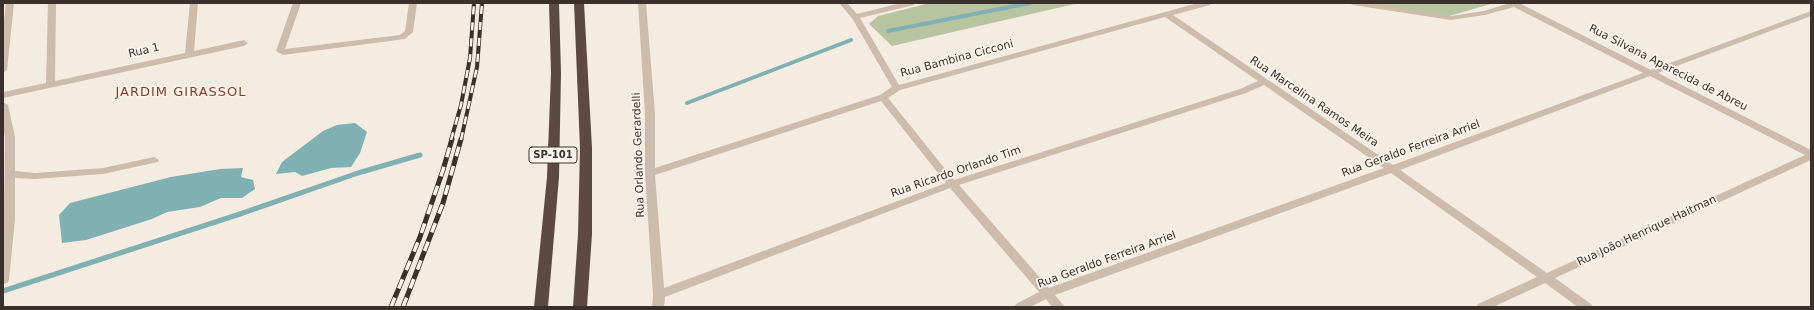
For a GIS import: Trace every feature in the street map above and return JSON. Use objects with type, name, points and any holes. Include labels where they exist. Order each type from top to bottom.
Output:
[{"type":"highway","name":"SP-101","points":[[541,307],[552,177],[556,73],[554,3]]},
{"type":"highway","name":"SP-101","points":[[579,3],[586,148],[585,234],[580,307]]},
{"type":"street","points":[[3,70],[10,3]]},
{"type":"street","points":[[50,85],[52,3]]},
{"type":"street","points":[[189,54],[194,3]]},
{"type":"street","points":[[297,3],[280,51],[282,52],[402,37],[409,32],[413,3]]},
{"type":"street","name":"Rua Orlando Gerardelli","points":[[642,3],[650,114],[650,173],[659,295],[658,307]]},
{"type":"street","points":[[843,3],[855,17],[896,88]]},
{"type":"street","points":[[855,17],[911,3]]},
{"type":"street","name":"Rua Bambina Cicconi","points":[[650,173],[883,97],[896,88],[1206,3]]},
{"type":"street","points":[[1353,3],[1451,18],[1485,13],[1516,4]]},
{"type":"street","name":"Rua Silvana Aparecida de Abreu","points":[[1516,4],[1811,155]]},
{"type":"street","name":"Rua Geraldo Ferreira Arriel","points":[[1020,307],[1048,293],[1392,169],[1811,13]]},
{"type":"street","name":"Rua Marcelina Ramos Meira","points":[[1166,14],[1392,169],[1586,307]]},
{"type":"street","name":"Rua 1","points":[[3,95],[244,42]]},
{"type":"street","name":"Rua Ricardo Orlando Tim","points":[[659,295],[952,184],[1243,91],[1264,82]]},
{"type":"street","points":[[883,97],[952,184],[1059,307]]},
{"type":"street","points":[[3,105],[10,174],[10,219],[7,260],[3,280]]},
{"type":"street","name":"Rua João Henrique Haitman","points":[[1482,307],[1811,155]]},
{"type":"street","points":[[10,174],[35,176],[96,171],[154,160]]},
{"type":"green space","points":[[930,3],[1079,3],[892,46],[869,24],[878,16]]},
{"type":"green space","points":[[1365,3],[1494,3],[1446,17]]},
{"type":"water","points":[[355,123],[367,132],[360,153],[351,167],[331,168],[302,176],[295,172],[276,174],[282,162],[323,131],[337,125]]},
{"type":"water","points":[[243,168],[241,177],[253,180],[255,189],[242,198],[221,198],[200,207],[167,212],[152,219],[86,240],[62,243],[59,215],[70,203],[171,177],[220,169]]},
{"type":"waterway","points":[[888,31],[1030,3]]},
{"type":"waterway","points":[[687,103],[851,40]]},
{"type":"waterway","points":[[3,291],[240,214],[358,173],[420,155]]},
{"type":"railway","points":[[451,140],[461,105],[470,58],[474,3]]},
{"type":"railway","points":[[461,140],[477,67],[482,3]]},
{"type":"railway","points":[[391,307],[420,237],[452,139]]},
{"type":"railway","points":[[403,307],[443,203],[461,139]]},
{"type":"district","name":"JARDIM GIRASSOL","points":[[181,93]]}]
